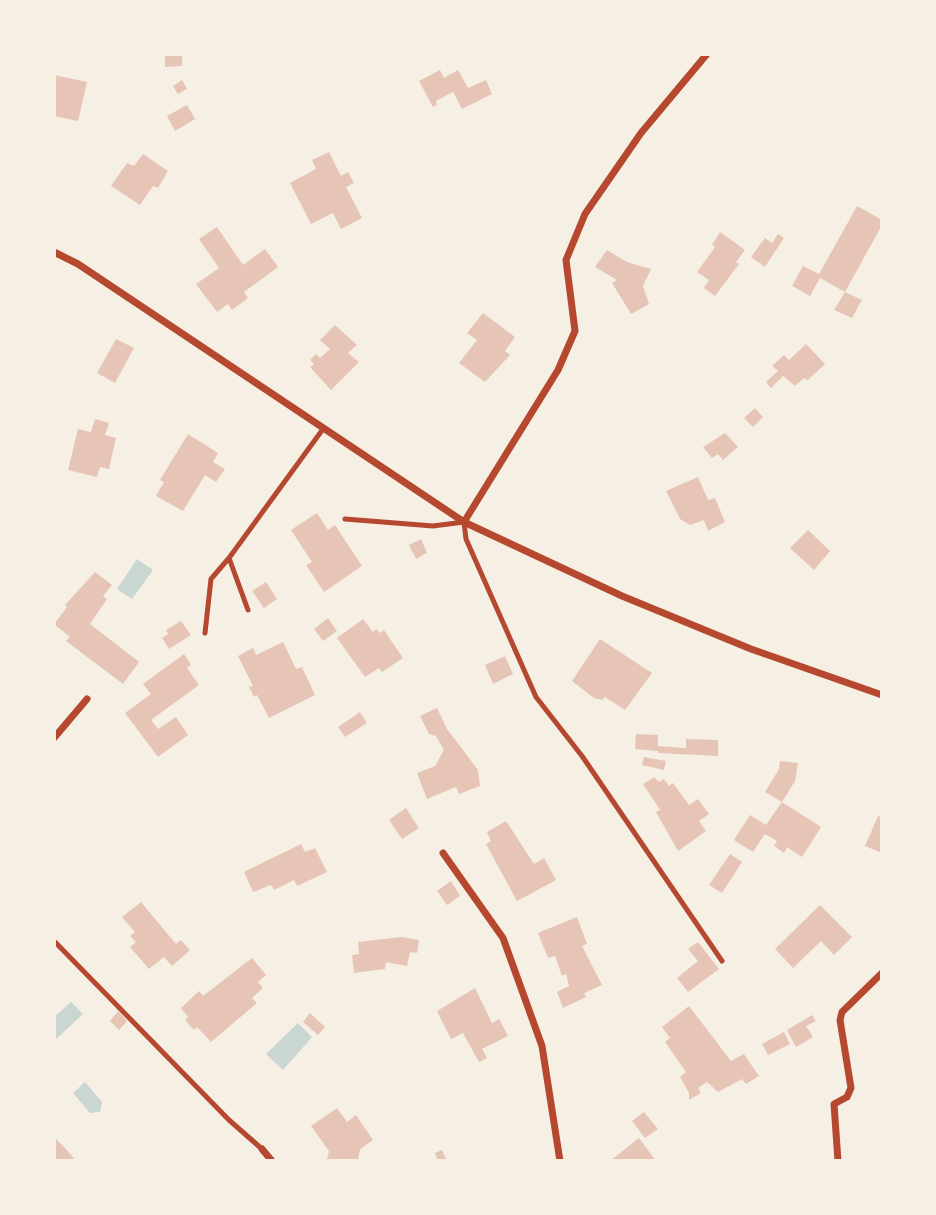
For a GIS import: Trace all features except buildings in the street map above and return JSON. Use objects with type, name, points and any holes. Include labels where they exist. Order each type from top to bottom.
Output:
[{"type":"street","points":[[464,522],[558,370],[575,331],[566,260],[585,214],[641,133],[707,54]]},
{"type":"street","points":[[54,252],[78,264],[464,522],[622,596],[751,649],[882,695]]},
{"type":"street","points":[[54,738],[87,699]]},
{"type":"street","points":[[443,853],[502,938],[542,1046],[560,1161]]},
{"type":"street","points":[[838,1161],[834,1104],[847,1097],[851,1088],[840,1020],[842,1012],[882,973]]},
{"type":"street","points":[[262,1149],[272,1161]]},
{"type":"lane","points":[[205,633],[211,579],[323,429]]},
{"type":"lane","points":[[345,519],[433,526],[464,522],[466,538],[530,688],[589,767],[722,961]]},
{"type":"lane","points":[[229,558],[248,610]]},
{"type":"lane","points":[[55,942],[229,1120],[262,1149]]},
{"type":"shaded area","points":[[137,559],[153,570],[132,599],[117,589]]},
{"type":"shaded area","points":[[71,1002],[83,1014],[55,1040],[54,1017]]},
{"type":"shaded area","points":[[298,1023],[312,1037],[283,1070],[266,1054]]},
{"type":"shaded area","points":[[85,1082],[102,1102],[100,1112],[90,1113],[73,1093]]}]
